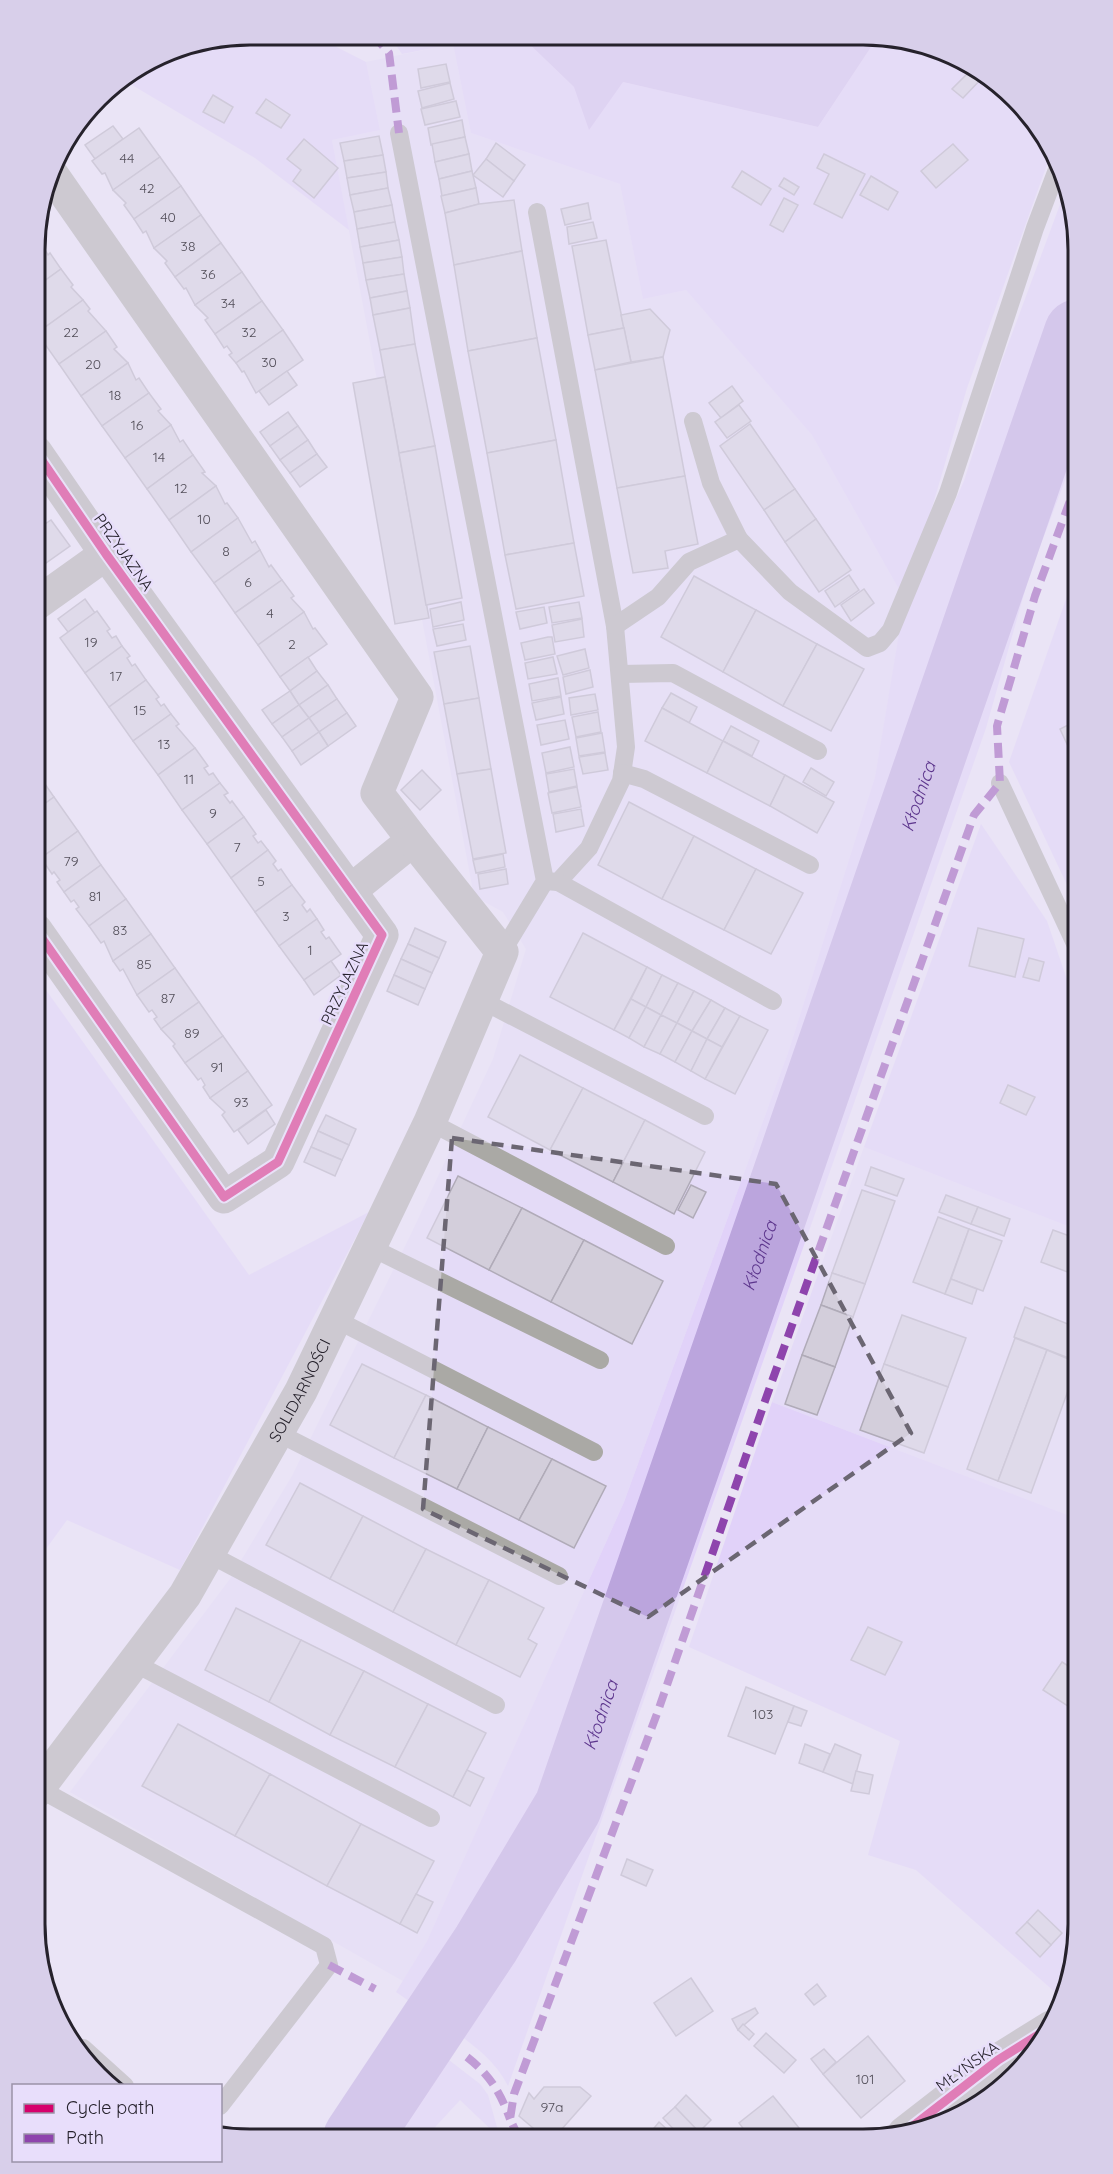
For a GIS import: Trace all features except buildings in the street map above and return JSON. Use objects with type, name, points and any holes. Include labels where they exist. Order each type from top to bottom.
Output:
[{"type":"street","points":[[57,182],[417,697],[377,793],[502,952]]},
{"type":"street","name":"PRZYJAZNA","points":[[45,465],[106,554],[382,935],[278,1162],[224,1197],[45,943]]},
{"type":"street","name":"PRZYJAZNA","points":[[45,598],[106,554]]},
{"type":"street","points":[[350,891],[413,840]]},
{"type":"street","name":"SOLIDARNOŚCI","points":[[45,1779],[185,1595],[278,1433],[429,1122],[502,952]]},
{"type":"street","name":"MŁYŃSKA","points":[[920,2121],[998,2060],[1034,2038]]},
{"type":"lane","points":[[399,133],[552,882]]},
{"type":"lane","points":[[693,421],[711,483],[739,539],[790,592],[867,648],[880,643],[891,630],[948,493],[1031,239],[1054,177]]},
{"type":"lane","points":[[502,952],[552,882],[589,848],[622,773],[626,747],[615,626],[537,212]]},
{"type":"lane","points":[[615,626],[658,597],[689,562],[739,539]]},
{"type":"lane","points":[[621,674],[673,673],[818,751]]},
{"type":"lane","points":[[622,773],[644,779],[810,865]]},
{"type":"lane","points":[[1000,783],[1068,929]]},
{"type":"lane","points":[[552,882],[772,1001]]},
{"type":"lane","points":[[481,1000],[705,1116]]},
{"type":"lane","points":[[429,1122],[666,1246]]},
{"type":"lane","points":[[370,1247],[600,1360]]},
{"type":"lane","points":[[335,1319],[594,1452]]},
{"type":"lane","points":[[278,1433],[559,1576]]},
{"type":"lane","points":[[209,1554],[496,1705]]},
{"type":"lane","points":[[134,1663],[431,1818]]},
{"type":"lane","points":[[45,1796],[324,1946],[329,1955],[329,1965],[222,2103]]},
{"type":"lane","points":[[98,2061],[124,2084]]},
{"type":"highlighted area","points":[[452,1138],[776,1184],[911,1433],[648,1617],[423,1509]]},
{"type":"shaded area","points":[[236,45],[333,45],[366,62],[380,130],[332,140],[349,230],[255,158],[130,84],[147,72],[184,56]]},
{"type":"shaded area","points":[[396,45],[448,45],[402,54]]},
{"type":"shaded area","points":[[453,45],[471,133],[620,184],[643,299],[686,290],[812,435],[905,600],[875,777],[789,1050],[624,1502],[427,1941],[403,1981],[70,1792],[230,1579],[292,1476],[412,1232],[493,1059],[526,949],[503,912],[474,896],[332,140],[380,130],[366,62]]},
{"type":"shaded area","points":[[453,45],[530,45],[574,87],[623,82],[818,127],[872,45],[877,45],[929,56],[954,66],[977,79],[1017,115],[1034,136],[1048,162],[967,388],[905,600],[812,435],[686,290],[643,299],[620,184],[471,133]]},
{"type":"shaded area","points":[[530,45],[872,45],[818,127],[623,82],[589,130],[574,87]]},
{"type":"shaded area","points":[[1061,201],[1068,236],[1068,297],[819,1004],[552,1786],[507,1872],[422,2010],[396,1992],[427,1941],[624,1502],[789,1050],[875,777],[901,622],[964,481],[1002,361]]},
{"type":"shaded area","points":[[1068,392],[1068,472],[1030,573],[986,728],[508,2086],[489,2059],[446,2025],[573,1818]]},
{"type":"shaded area","points":[[1068,594],[1068,887],[1009,762]]},
{"type":"shaded area","points":[[981,824],[1047,921],[1068,983],[1068,1226],[864,1147]]},
{"type":"shaded area","points":[[45,989],[249,1275],[369,1212],[180,1570],[67,1520],[45,1550]]},
{"type":"shaded area","points":[[864,1147],[1068,1226],[1068,1515],[772,1402]]},
{"type":"shaded area","points":[[772,1402],[1068,1515],[1068,1938],[1056,1993],[916,1870],[868,1855],[900,1741],[689,1647]]},
{"type":"shaded area","points":[[432,2047],[480,2084],[488,2095],[497,2129],[491,2129],[460,2100],[433,2129],[375,2129]]},
{"type":"waterway","name":"Kłodnica","points":[[363,2129],[486,1944],[568,1807],[1068,362]]},
{"type":"marked path","points":[[382,45],[389,53],[399,133]]},
{"type":"marked path","points":[[515,2129],[510,2119],[514,2094],[658,1711],[765,1401],[974,815],[1000,783],[997,726],[1035,596],[1068,506]]},
{"type":"marked path","points":[[329,1965],[375,1989]]},
{"type":"marked path","points":[[467,2057],[482,2070],[493,2085],[510,2119]]},
{"type":"cycle path","points":[[45,465],[106,554],[382,935],[278,1162],[224,1197],[45,943]]},
{"type":"cycle path","points":[[920,2121],[998,2060],[1034,2038]]}]
